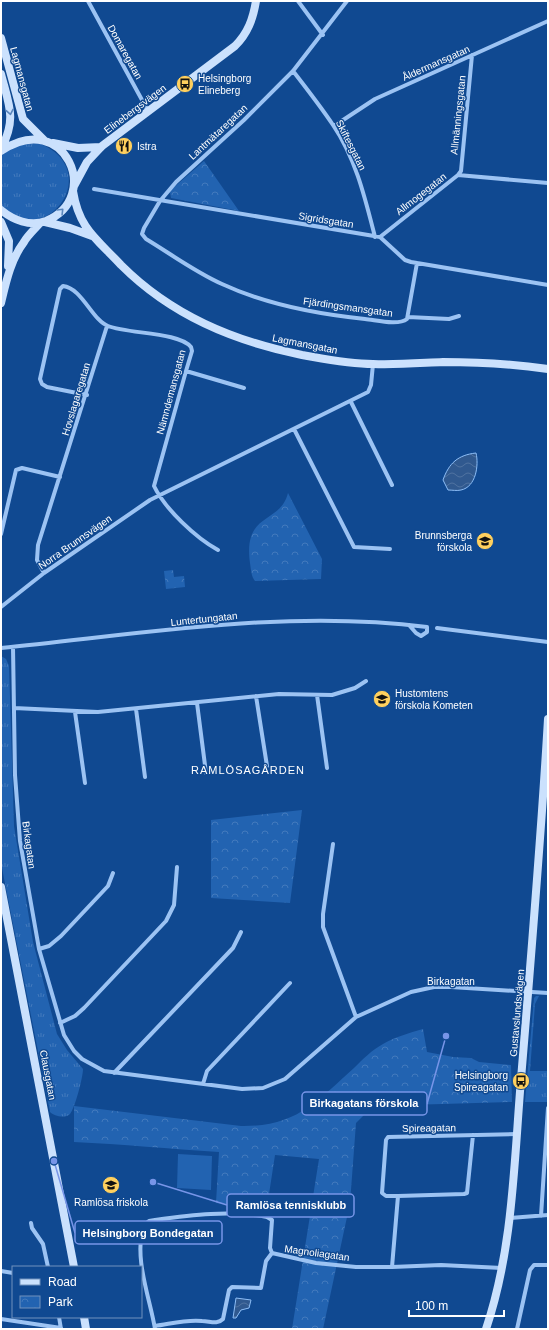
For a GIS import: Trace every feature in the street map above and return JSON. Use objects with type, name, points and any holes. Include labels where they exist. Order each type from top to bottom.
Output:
[{"type":"street","name":"Domaregatan","points":[[88,1],[148,112]]},
{"type":"street","name":"Elinebergsvägen","points":[[42,222],[61,211],[87,162],[102,146],[235,46],[247,31],[253,17],[256,1]]},
{"type":"street","points":[[298,1],[323,35]]},
{"type":"street","name":"Lantmätaregatan","points":[[160,201],[176,182],[244,120],[293,71],[323,35],[347,1]]},
{"type":"street","name":"Åldermansgatan","points":[[334,126],[375,99],[548,21]]},
{"type":"street","name":"Lagmansgatan","points":[[1,38],[23,119],[47,141],[61,150],[68,160],[73,172],[74,189],[80,218],[93,237],[130,274],[159,298],[205,325],[242,340],[328,360],[373,364],[465,363],[548,369]]},
{"type":"street","name":"Allmänningsgatan","points":[[458,175],[461,171],[472,55]]},
{"type":"street","name":"Skiftesgatan","points":[[293,71],[334,126],[359,179],[377,237]]},
{"type":"street","name":"Lagmansgatan","points":[[1,74],[11,118],[9,133],[1,150]]},
{"type":"street","name":"Elinebergsvägen","points":[[1,150],[23,140],[33,139],[78,148],[102,146]]},
{"type":"street","name":"Allmogegatan","points":[[377,237],[458,175],[548,183]]},
{"type":"street","name":"Sigridsgatan","points":[[94,189],[377,237]]},
{"type":"street","name":"Fjärdingsmansgatan","points":[[160,201],[144,228],[142,233],[143,236],[222,284],[260,298],[320,313],[401,322],[408,317]]},
{"type":"street","name":"Lagmansgatan","points":[[1,210],[17,220],[28,223],[42,222],[70,228],[93,237]]},
{"type":"street","points":[[1,222],[8,238],[10,248],[6,282],[1,303]]},
{"type":"street","points":[[6,282],[17,253],[24,240],[42,222]]},
{"type":"street","points":[[377,237],[405,260],[417,264],[548,285]]},
{"type":"street","points":[[417,264],[408,317],[449,319],[459,316]]},
{"type":"street","points":[[87,395],[47,387],[42,384],[40,378],[60,288],[65,286],[72,289],[107,326]]},
{"type":"street","name":"Nämndemansgatan","points":[[107,326],[184,341],[192,349],[155,478],[154,486],[160,495]]},
{"type":"street","name":"Hovslagaregatan","points":[[44,573],[37,560],[36,550],[87,395],[107,326]]},
{"type":"street","name":"Norra Brunnsvägen","points":[[1,607],[44,573],[160,495],[351,402],[370,389],[373,364]]},
{"type":"street","points":[[186,371],[244,388]]},
{"type":"street","points":[[351,402],[392,485]]},
{"type":"street","points":[[294,429],[354,547],[390,549]]},
{"type":"street","points":[[1,534],[16,470],[22,468],[60,477]]},
{"type":"street","points":[[160,495],[184,523],[204,542],[218,550]]},
{"type":"street","name":"Luntertungatan","points":[[1,648],[268,621],[342,620],[409,625]]},
{"type":"street","points":[[437,628],[548,642]]},
{"type":"street","name":"Birkagatan","points":[[14,647],[14,708],[18,827],[39,949],[60,1023],[67,1041],[78,1055],[95,1068],[114,1073],[253,1089],[278,1083],[298,1070],[356,1017],[400,996],[422,989],[450,987],[548,993]]},
{"type":"street","points":[[14,708],[98,712],[286,693],[335,695],[357,687],[366,681]]},
{"type":"street","points":[[317,695],[327,768]]},
{"type":"street","points":[[256,696],[267,766]]},
{"type":"street","points":[[196,703],[206,773]]},
{"type":"street","points":[[136,709],[145,777]]},
{"type":"street","points":[[75,712],[85,783]]},
{"type":"street","name":"Gustavslundsvägen","points":[[486,1329],[502,1268],[510,1218],[529,991],[548,719]]},
{"type":"street","points":[[333,844],[323,927],[356,1017]]},
{"type":"street","points":[[60,1023],[72,1018],[84,1008],[166,921],[174,905],[177,867]]},
{"type":"street","points":[[39,949],[49,946],[61,936],[108,886],[113,873]]},
{"type":"street","name":"Clausgatan","points":[[1,887],[74,1266]]},
{"type":"street","points":[[114,1073],[233,948],[241,932]]},
{"type":"street","points":[[203,1084],[207,1071],[290,983]]},
{"type":"street","points":[[541,1216],[548,1108]]},
{"type":"street","name":"Spireagatan","points":[[473,1135],[468,1191],[466,1194],[398,1196],[384,1195],[382,1193],[386,1140],[388,1137],[473,1135],[517,1134]]},
{"type":"street","points":[[392,1267],[398,1196]]},
{"type":"street","name":"Magnoliagatan","points":[[142,1275],[144,1228],[149,1221],[193,1215],[223,1214],[267,1217],[272,1220],[270,1248],[272,1254],[332,1265],[392,1267],[441,1265],[502,1268]]},
{"type":"street","points":[[510,1218],[548,1215]]},
{"type":"street","points":[[31,1223],[32,1228],[43,1244],[48,1266]]},
{"type":"street","points":[[142,1275],[155,1328],[201,1320],[217,1323],[221,1322],[223,1319],[226,1295],[232,1287],[261,1288],[266,1261],[272,1254]]},
{"type":"street","points":[[517,1329],[530,1270],[534,1265],[548,1265]]},
{"type":"street","points":[[1,1271],[12,1273]]},
{"type":"street","points":[[1,1319],[61,1329],[58,1318]]},
{"type":"street","points":[[84,1318],[86,1329]]},
{"type":"green space","points":[[38,143],[58,155],[67,170],[68,186],[62,202],[51,213],[36,220],[19,218],[1,206],[1,156],[15,145]]},
{"type":"green space","points":[[204,161],[239,211],[171,198],[170,192],[172,189]]},
{"type":"green space","points":[[288,493],[322,559],[321,579],[255,581],[252,575],[250,563],[249,546],[252,535],[257,526],[263,520],[278,510],[284,503]]},
{"type":"green space","points":[[173,570],[174,577],[184,576],[185,587],[166,589],[164,571]]},
{"type":"green space","points":[[1,656],[6,659],[9,666],[14,826],[33,942],[57,1034],[67,1050],[83,1069],[72,1111],[68,1116],[63,1117],[57,1116],[50,1112],[1,863]]},
{"type":"green space","points":[[302,810],[290,903],[211,898],[211,820]]},
{"type":"green space","points":[[539,996],[535,1004],[530,1071],[548,1071],[548,1102],[525,1102],[534,998]]},
{"type":"green space","points":[[423,1029],[427,1052],[453,1057],[471,1058],[479,1062],[511,1065],[512,1102],[373,1106],[356,1123],[350,1203],[323,1329],[292,1329],[319,1159],[275,1155],[267,1207],[216,1203],[219,1152],[74,1142],[74,1106],[241,1126],[277,1122],[291,1117],[316,1102],[379,1046],[397,1037]]},
{"type":"green space","points":[[178,1154],[212,1156],[211,1190],[177,1188]]},
{"type":"water","points":[[476,453],[477,469],[470,485],[461,490],[448,490],[443,480],[451,465],[459,458]]},
{"type":"water","points":[[236,1298],[251,1300],[249,1308],[241,1310],[236,1318],[233,1318]]},
{"type":"place","name":"Helsingborg Elineberg","points":[[185,84]]},
{"type":"place","name":"Istra","points":[[124,146]]},
{"type":"place","name":"Brunnsberga förskola","points":[[485,541]]},
{"type":"place","name":"Hustomtens förskola Kometen","points":[[382,699]]},
{"type":"place","name":"Birkagatans förskola","points":[[446,1036]]},
{"type":"place","name":"Helsingborg Spireagatan","points":[[521,1081]]},
{"type":"place","name":"Helsingborg Bondegatan","points":[[54,1161]]},
{"type":"place","name":"Ramlösa tennisklubb","points":[[153,1182]]},
{"type":"place","name":"Ramlösa friskola","points":[[111,1185]]},
{"type":"district","name":"RAMLÖSAGÅRDEN","points":[[248,770]]}]
